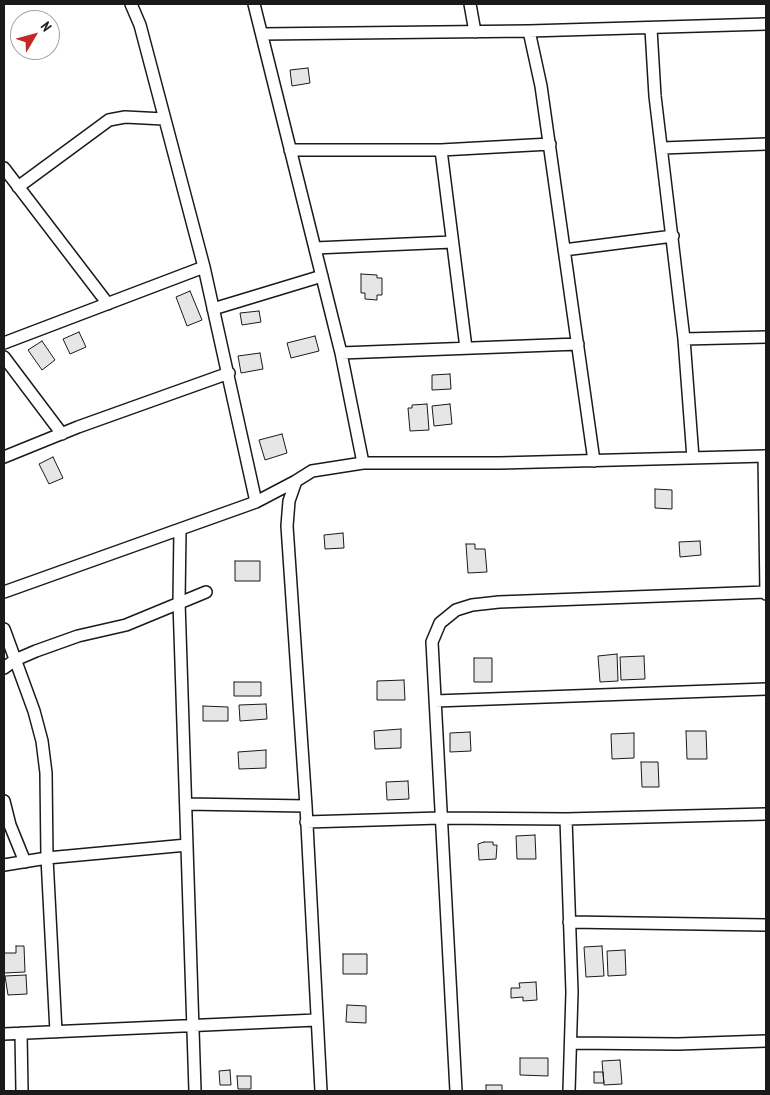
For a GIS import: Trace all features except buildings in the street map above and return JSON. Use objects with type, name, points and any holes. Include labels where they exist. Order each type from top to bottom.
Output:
[{"type":"street","points":[[131,4],[140,25],[204,267],[229,373],[256,502]]},
{"type":"street","points":[[254,4],[322,276],[363,463]]},
{"type":"street","points":[[470,4],[475,32]]},
{"type":"street","points":[[262,34],[529,31],[766,24]]},
{"type":"street","points":[[651,28],[655,96],[663,148],[684,338],[693,458]]},
{"type":"street","points":[[529,31],[541,86],[550,144],[594,461]]},
{"type":"street","points":[[18,187],[109,120],[126,117],[164,119]]},
{"type":"street","points":[[290,150],[441,150],[550,144]]},
{"type":"street","points":[[663,148],[766,144]]},
{"type":"street","points":[[441,150],[466,348]]},
{"type":"street","points":[[4,168],[108,304]]},
{"type":"street","points":[[564,250],[672,236]]},
{"type":"street","points":[[315,248],[452,242]]},
{"type":"street","points":[[4,343],[204,267]]},
{"type":"street","points":[[214,309],[322,276]]},
{"type":"street","points":[[684,338],[766,337]]},
{"type":"street","points":[[340,353],[578,344]]},
{"type":"street","points":[[4,357],[62,434]]},
{"type":"street","points":[[4,457],[229,373]]},
{"type":"street","points":[[4,592],[256,502],[312,471],[363,463],[594,461],[765,456],[766,593],[499,602],[456,610],[440,623],[432,642],[456,1091]]},
{"type":"street","points":[[296,481],[289,501],[287,526],[306,806],[321,1091]]},
{"type":"street","points":[[180,530],[180,602],[195,1091]]},
{"type":"street","points":[[4,668],[14,660],[78,636],[126,625],[206,592]]},
{"type":"street","points":[[4,629],[34,711],[42,741],[46,773],[47,858],[56,1032]]},
{"type":"street","points":[[435,701],[766,689]]},
{"type":"street","points":[[4,800],[10,825],[25,862]]},
{"type":"street","points":[[186,804],[306,806]]},
{"type":"street","points":[[306,822],[440,818],[566,819],[766,814]]},
{"type":"street","points":[[566,819],[571,1043],[569,1091]]},
{"type":"street","points":[[4,865],[47,858],[187,846]]},
{"type":"street","points":[[569,922],[766,925]]},
{"type":"street","points":[[4,1034],[316,1020]]},
{"type":"street","points":[[21,1033],[22,1091]]},
{"type":"street","points":[[571,1043],[678,1044],[766,1041]]}]
